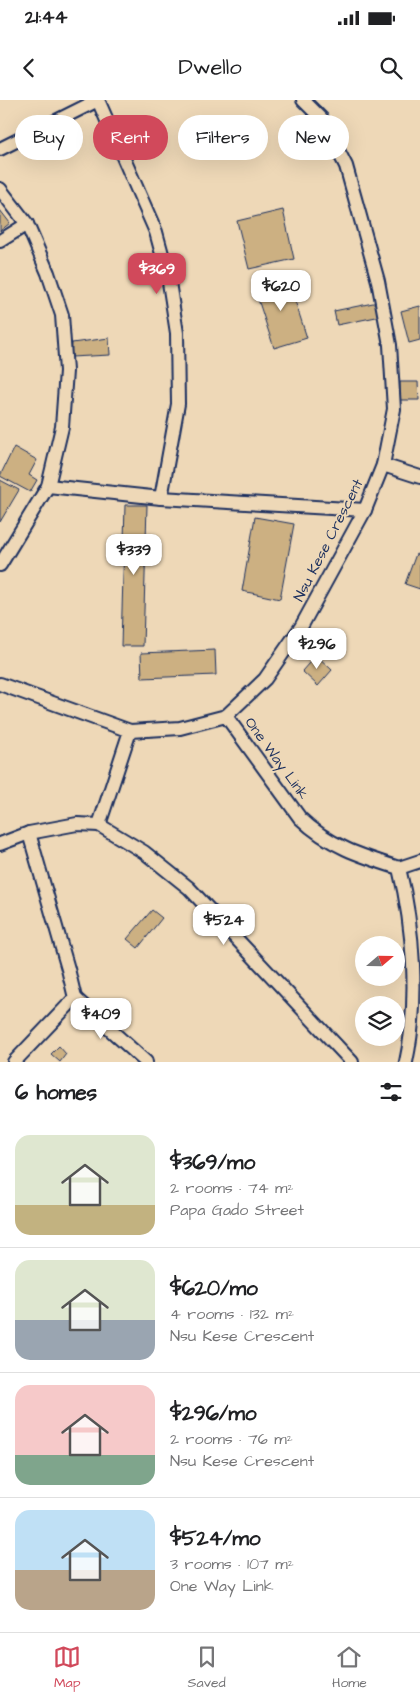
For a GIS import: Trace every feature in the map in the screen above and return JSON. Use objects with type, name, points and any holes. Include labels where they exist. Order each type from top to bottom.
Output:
[{"type":"street","points":[[0,149],[98,100],[156,232],[168,276],[177,333],[178,404],[161,498]]},
{"type":"street","name":"Nsu Kese Crescent","points":[[226,716],[266,679],[302,626],[365,510],[383,465],[394,409],[390,345],[378,281],[346,166],[322,119],[303,100]]},
{"type":"street","points":[[0,189],[26,224],[48,274],[62,315],[66,371],[62,427],[48,486],[0,565]]},
{"type":"street","points":[[0,240],[26,224]]},
{"type":"street","points":[[383,465],[420,478]]},
{"type":"street","points":[[48,486],[161,498],[365,510]]},
{"type":"street","points":[[0,684],[130,731],[99,825]]},
{"type":"street","name":"One Way Link","points":[[130,731],[180,728],[226,716],[300,818],[314,832],[360,856],[399,868]]},
{"type":"street","points":[[0,844],[29,833],[77,824],[99,825],[144,852],[189,888],[352,1062]]},
{"type":"street","points":[[29,833],[75,998],[146,1062]]},
{"type":"street","points":[[406,1062],[411,1039],[413,983],[410,932],[405,894],[399,868],[420,861]]},
{"type":"street","points":[[14,1062],[75,998]]},
{"type":"building","points":[[0,210],[10,223],[0,231]]},
{"type":"building","points":[[283,210],[294,259],[249,269],[237,221]]},
{"type":"building","points":[[287,276],[307,338],[274,348],[254,287]]},
{"type":"building","points":[[378,302],[381,316],[337,325],[334,311]]},
{"type":"building","points":[[420,306],[420,340],[409,343],[401,311]]},
{"type":"building","points":[[109,338],[110,355],[71,357],[72,343]]},
{"type":"building","points":[[400,382],[418,382],[419,400],[400,400]]},
{"type":"building","points":[[14,447],[37,460],[29,475],[37,480],[30,492],[0,476]]},
{"type":"building","points":[[0,480],[19,490],[0,522]]},
{"type":"building","points":[[125,505],[147,505],[143,646],[121,646]]},
{"type":"building","points":[[255,517],[294,524],[280,599],[242,591]]},
{"type":"building","points":[[416,554],[420,556],[420,589],[405,584]]},
{"type":"building","points":[[215,650],[216,675],[142,678],[141,653]]},
{"type":"building","points":[[316,655],[332,670],[318,686],[302,671]]},
{"type":"building","points":[[152,910],[162,918],[138,948],[127,939]]},
{"type":"building","points":[[59,1046],[66,1054],[60,1062],[51,1054]]}]
